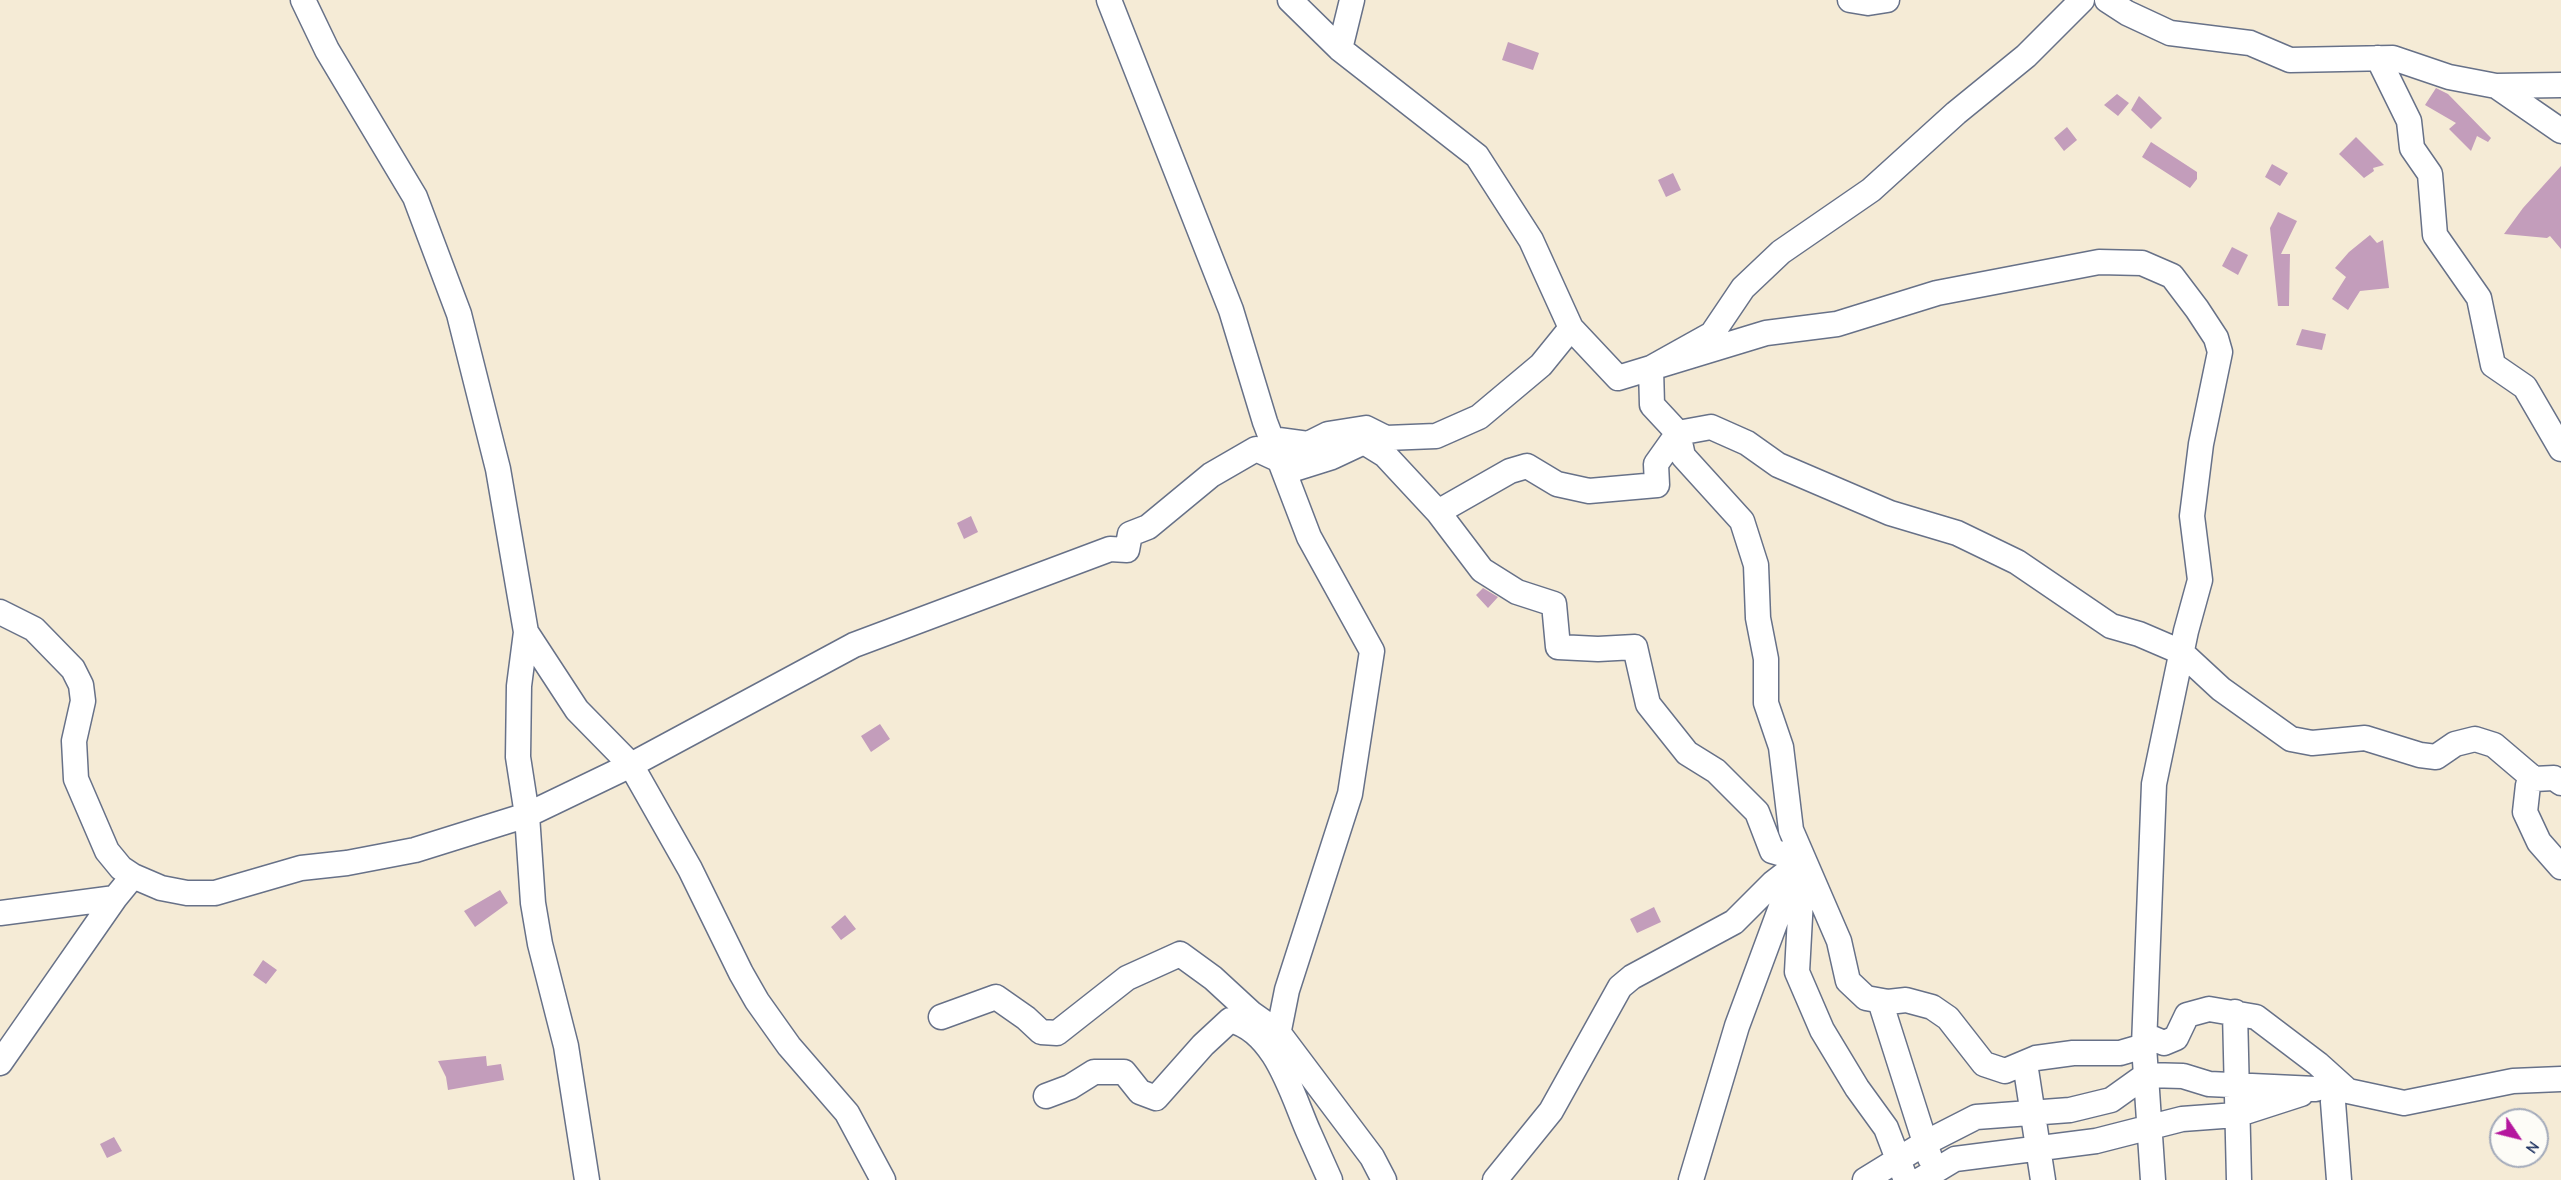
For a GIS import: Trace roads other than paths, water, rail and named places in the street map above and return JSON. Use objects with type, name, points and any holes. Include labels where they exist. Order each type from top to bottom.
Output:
[{"type":"street","points":[[303,0],[327,50],[416,197],[459,314],[498,469],[526,632],[519,686],[519,757],[527,815],[535,913],[566,1046],[587,1180]]},
{"type":"street","points":[[1109,0],[1231,310],[1274,448],[1309,537],[1372,651],[1350,794],[1287,990],[1276,1044],[1326,1178]]},
{"type":"street","points":[[1290,0],[1340,49],[1477,156],[1531,240],[1571,328],[1618,378],[1766,333],[1837,324],[1937,293],[2016,276],[2099,262],[2142,263],[2172,276],[2197,309],[2216,338],[2220,352],[2201,444],[2192,516],[2200,580],[2181,652],[2154,784],[2144,1046],[2153,1180]]},
{"type":"street","points":[[1340,49],[1352,0]]},
{"type":"street","points":[[1850,0],[1868,3],[1887,0]]},
{"type":"street","points":[[1651,368],[1712,334],[1743,288],[1781,252],[1871,190],[1956,113],[2026,56],[2082,0]]},
{"type":"street","points":[[2107,0],[2127,13],[2170,33],[2250,43],[2290,60],[2393,58],[2449,77],[2496,86],[2561,85]]},
{"type":"street","points":[[2378,58],[2409,121],[2412,148],[2430,174],[2434,235],[2479,298],[2493,365],[2525,387],[2561,448]]},
{"type":"street","points":[[2496,86],[2561,131]]},
{"type":"street","points":[[0,612],[34,629],[73,669],[81,686],[83,701],[74,741],[76,779],[107,851],[121,868],[161,888],[187,893],[216,893],[301,868],[347,863],[415,850],[527,815],[631,765],[854,645],[1110,549],[1127,550],[1130,534],[1148,527],[1211,475],[1256,449],[1308,444],[1328,434],[1366,428],[1386,438],[1436,436],[1479,417],[1541,365],[1571,328]]},
{"type":"street","points":[[1651,368],[1652,405],[1678,433],[1683,456],[1743,521],[1756,565],[1758,618],[1766,659],[1766,703],[1781,747],[1791,830],[1800,862],[1839,942],[1848,981],[1866,998],[1880,1001],[1905,1000],[1932,1007],[1948,1018],[1973,1047],[1984,1064],[2005,1071],[2036,1058],[2073,1053],[2120,1053],[2144,1046],[2152,1038],[2164,1043],[2176,1038],[2187,1015],[2209,1009],[2256,1017],[2327,1086],[2333,1102],[2339,1180]]},
{"type":"street","points":[[1438,512],[1510,471],[1527,466],[1557,484],[1589,491],[1657,485],[1656,464],[1678,433],[1711,427],[1748,443],[1778,465],[1890,513],[1957,533],[2017,562],[2111,626],[2139,634],[2181,652],[2221,689],[2291,739],[2312,743],[2365,738],[2420,755],[2436,757],[2455,744],[2475,739],[2494,745],[2534,779]]},
{"type":"street","points":[[1274,448],[1297,468],[1332,457],[1364,442],[1385,455],[1438,512],[1482,570],[1517,592],[1554,604],[1558,647],[1598,649],[1635,647],[1648,704],[1687,753],[1716,771],[1757,812],[1772,851],[1800,862]]},
{"type":"street","points":[[526,632],[577,710],[631,765],[690,869],[757,1001],[789,1046],[847,1113],[883,1180]]},
{"type":"street","points":[[2561,783],[2554,778],[2534,779],[2528,785],[2524,812],[2539,842],[2561,867]]},
{"type":"street","points":[[1800,862],[1797,972],[1821,1030],[1857,1088],[1886,1128],[1902,1170]]},
{"type":"street","points":[[1495,1180],[1551,1111],[1620,987],[1632,977],[1734,922],[1773,883],[1800,862]]},
{"type":"street","points":[[1691,1180],[1737,1026],[1800,862]]},
{"type":"street","points":[[0,1063],[115,898],[133,876]]},
{"type":"street","points":[[0,913],[115,898]]},
{"type":"street","points":[[941,1017],[996,997],[1026,1018],[1041,1032],[1058,1033],[1127,978],[1180,954],[1213,978],[1251,1013],[1372,1157],[1384,1180]]},
{"type":"street","points":[[1880,1001],[1925,1143],[1930,1177],[1954,1159],[2096,1141],[2182,1119],[2236,1115],[2327,1086]]},
{"type":"street","points":[[2235,1012],[2239,1180]]},
{"type":"street","points":[[1046,1096],[1070,1087],[1094,1072],[1124,1072],[1140,1092],[1156,1098],[1203,1045],[1230,1020],[1242,1023],[1276,1044]]},
{"type":"street","points":[[2025,1063],[2043,1180]]},
{"type":"street","points":[[1865,1180],[1902,1170],[1925,1143],[1976,1117],[2070,1110],[2111,1100],[2146,1075],[2183,1076],[2209,1084],[2327,1086],[2404,1103],[2513,1081],[2561,1079]]}]
